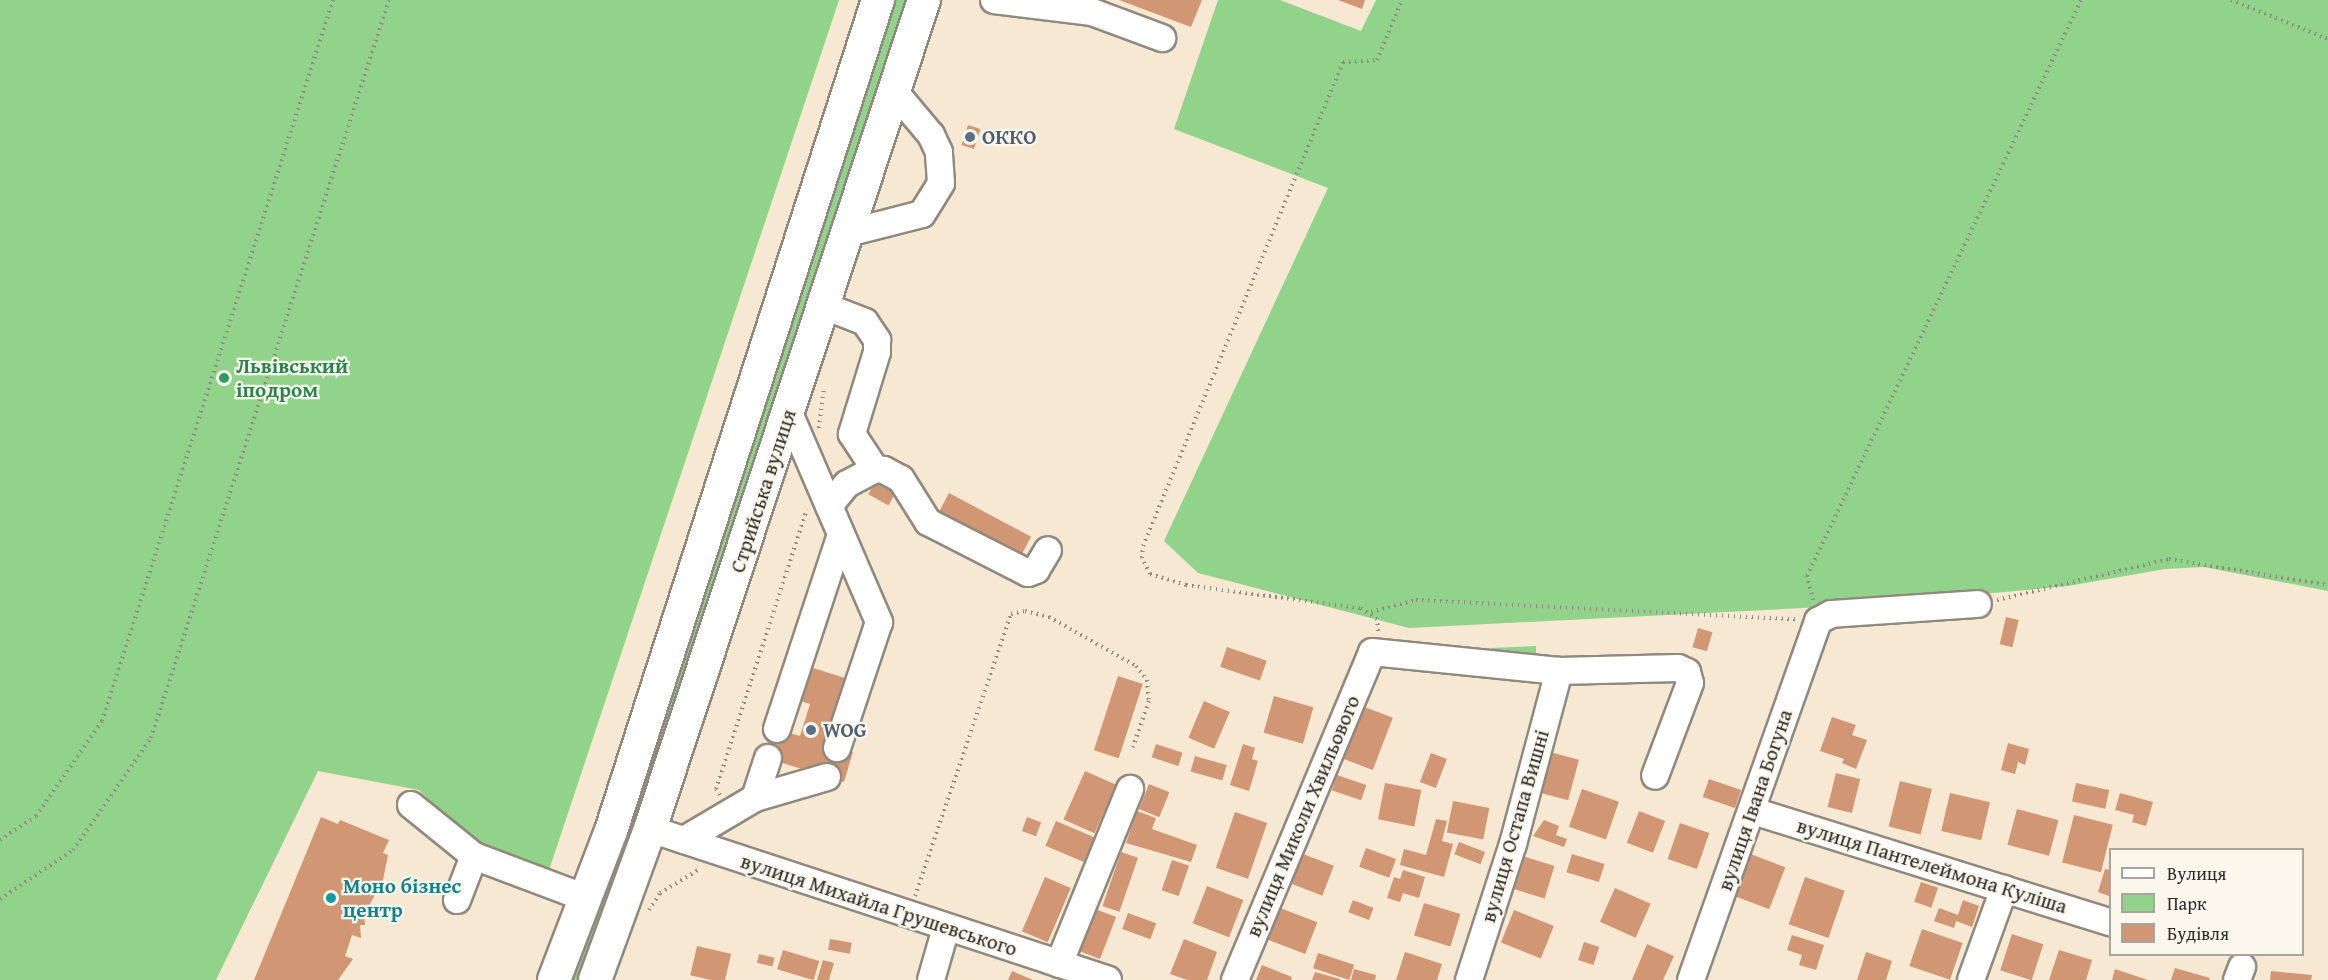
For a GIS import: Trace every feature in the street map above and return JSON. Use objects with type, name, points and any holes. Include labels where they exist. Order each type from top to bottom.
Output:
[{"type":"main road","name":"Стрийська вулиця","points":[[554,980],[611,831],[878,0]]},
{"type":"main road","name":"Стрийська вулиця","points":[[595,980],[650,829],[924,0]]},
{"type":"street","points":[[994,0],[1092,12],[1162,38]]},
{"type":"street","points":[[848,233],[915,217],[936,196],[942,168],[939,152],[931,135],[894,91]]},
{"type":"street","points":[[824,306],[865,322],[877,340],[877,352],[852,434],[875,469],[901,480],[928,522],[1028,573],[1036,570],[1048,550]]},
{"type":"street","points":[[789,413],[879,622],[837,748]]},
{"type":"street","points":[[824,497],[875,469]]},
{"type":"street","points":[[777,729],[841,534]]},
{"type":"street","points":[[1818,621],[1831,614],[1978,604]]},
{"type":"street","name":"вулиця Івана Богуна","points":[[1691,980],[1753,811],[1818,621]]},
{"type":"street","points":[[1372,652],[1559,672],[1678,668],[1687,672],[1690,683],[1655,776]]},
{"type":"street","name":"вулиця Миколи Хвильового","points":[[1235,980],[1372,652]]},
{"type":"street","name":"вулиця Остапа Вишні","points":[[1469,980],[1514,844],[1559,672]]},
{"type":"street","points":[[754,798],[768,758]]},
{"type":"street","points":[[684,840],[754,798],[827,777]]},
{"type":"street","points":[[1059,964],[1130,789]]},
{"type":"street","points":[[411,805],[474,856],[586,898]]},
{"type":"street","name":"вулиця Пантелеймона Куліша","points":[[1753,811],[2109,922]]},
{"type":"street","name":"вулиця Михайла Грушевського","points":[[650,829],[909,917],[1108,980]]},
{"type":"street","points":[[458,900],[474,856]]},
{"type":"street","points":[[1971,980],[2004,889]]},
{"type":"street","points":[[931,980],[946,928]]},
{"type":"path","points":[[0,840],[36,816],[102,721],[333,0]]},
{"type":"path","points":[[0,899],[73,850],[151,738],[389,0]]},
{"type":"path","points":[[1402,0],[1377,60],[1343,62],[1143,546],[1142,558],[1150,573],[1186,585],[1371,612],[1416,600],[1818,621],[1807,576],[2081,0]]},
{"type":"path","points":[[2231,0],[2328,39]]},
{"type":"path","points":[[821,437],[826,376]]},
{"type":"path","points":[[732,812],[717,789],[808,506],[824,497]]},
{"type":"path","points":[[1978,604],[2169,559],[2328,585]]},
{"type":"path","points":[[909,917],[1011,614],[1025,611],[1049,616],[1136,666],[1147,680],[1149,701],[1133,747]]},
{"type":"path","points":[[1371,612],[1377,619],[1378,632],[1372,652]]},
{"type":"path","points":[[645,915],[660,893],[730,855]]},
{"type":"green space","name":"Львівський іподром","points":[[0,0],[839,0],[549,870],[467,838],[419,790],[318,771],[216,980],[0,980]]},
{"type":"green space","points":[[894,0],[911,0],[584,980],[569,980],[625,824]]},
{"type":"green space","points":[[1218,0],[1280,0],[1361,31],[1376,0],[2328,0],[2328,591],[2204,567],[2165,569],[2068,586],[1863,605],[1409,628],[1198,573],[1164,541],[1328,188],[1174,129]]},
{"type":"green space","points":[[1536,646],[1536,666],[1492,665],[1491,648]]},
{"type":"building","points":[[1119,0],[1202,0],[1191,27]]},
{"type":"building","points":[[1338,0],[1365,0],[1362,9]]},
{"type":"building","points":[[968,125],[980,129],[974,149],[962,145]]},
{"type":"building","points":[[879,475],[899,486],[888,505],[868,494]]},
{"type":"building","points":[[949,493],[1031,537],[1019,560],[937,516]]},
{"type":"building","points":[[2006,617],[2019,620],[2012,647],[2000,644]]},
{"type":"building","points":[[1698,628],[1712,632],[1707,651],[1692,647]]},
{"type":"building","points":[[1227,647],[1267,661],[1260,681],[1220,667]]},
{"type":"building","points":[[807,666],[848,679],[827,744],[853,752],[844,782],[763,757],[772,728],[800,736],[810,704],[797,700]]},
{"type":"building","points":[[1118,676],[1143,684],[1119,758],[1094,750]]},
{"type":"building","points":[[1274,696],[1313,707],[1303,744],[1264,733]]},
{"type":"building","points":[[1204,701],[1230,712],[1214,749],[1188,738]]},
{"type":"building","points":[[1362,706],[1393,718],[1373,770],[1342,758]]},
{"type":"building","points":[[1832,717],[1856,725],[1852,735],[1867,740],[1856,769],[1842,763],[1844,759],[1820,751]]},
{"type":"building","points":[[2008,743],[2029,749],[2025,765],[2018,762],[2015,774],[2001,770]]},
{"type":"building","points":[[1156,744],[1183,753],[1178,766],[1152,757]]},
{"type":"building","points":[[1243,744],[1255,748],[1252,759],[1258,761],[1249,791],[1230,785]]},
{"type":"building","points":[[1550,752],[1579,760],[1568,800],[1539,793]]},
{"type":"building","points":[[1431,753],[1447,759],[1436,788],[1420,782]]},
{"type":"building","points":[[1195,756],[1227,765],[1222,780],[1191,771]]},
{"type":"building","points":[[1085,771],[1116,785],[1095,833],[1063,819]]},
{"type":"building","points":[[1836,773],[1860,779],[1852,813],[1828,807]]},
{"type":"building","points":[[1337,775],[1366,785],[1361,800],[1332,790]]},
{"type":"building","points":[[1709,779],[1741,790],[1735,808],[1703,797]]},
{"type":"building","points":[[1900,781],[1932,789],[1921,835],[1889,827]]},
{"type":"building","points":[[1385,783],[1421,790],[1414,826],[1378,819]]},
{"type":"building","points":[[2076,783],[2109,790],[2105,809],[2072,802]]},
{"type":"building","points":[[1149,784],[1169,792],[1159,817],[1139,809]]},
{"type":"building","points":[[1582,789],[1619,802],[1606,840],[1569,827]]},
{"type":"building","points":[[1950,793],[1990,802],[1981,840],[1941,831]]},
{"type":"building","points":[[2120,793],[2153,802],[2146,826],[2132,822],[2134,815],[2115,810]]},
{"type":"building","points":[[1453,801],[1489,808],[1483,839],[1447,832]]},
{"type":"building","points":[[2017,809],[2059,820],[2049,856],[2007,845]]},
{"type":"building","points":[[1137,811],[1156,818],[1152,829],[1197,845],[1191,862],[1126,843]]},
{"type":"building","points":[[1639,811],[1665,821],[1653,853],[1627,843]]},
{"type":"building","points":[[1235,812],[1267,823],[1248,879],[1216,868]]},
{"type":"building","points":[[2074,815],[2113,825],[2101,872],[2062,863]]},
{"type":"building","name":"Моно бізнес центр","points":[[321,817],[338,824],[340,820],[389,840],[383,853],[388,855],[383,880],[364,915],[365,925],[360,925],[361,938],[352,935],[345,956],[353,959],[338,980],[254,980]]},
{"type":"building","points":[[1027,817],[1041,822],[1036,836],[1022,831]]},
{"type":"building","points":[[1436,819],[1447,821],[1442,841],[1453,844],[1444,877],[1400,865],[1404,849],[1426,855]]},
{"type":"building","points":[[1544,820],[1559,826],[1556,835],[1567,839],[1564,847],[1533,836]]},
{"type":"building","points":[[1056,821],[1100,840],[1090,865],[1045,846]]},
{"type":"building","points":[[1680,823],[1709,833],[1697,869],[1668,859]]},
{"type":"building","points":[[1459,842],[1485,852],[1480,864],[1454,854]]},
{"type":"building","points":[[1366,848],[1396,859],[1389,878],[1359,867]]},
{"type":"building","points":[[1121,852],[1138,858],[1119,912],[1102,906]]},
{"type":"building","points":[[1748,853],[1785,867],[1769,909],[1732,895]]},
{"type":"building","points":[[1303,854],[1334,866],[1322,896],[1292,884]]},
{"type":"building","points":[[1572,854],[1605,864],[1599,882],[1566,872]]},
{"type":"building","points":[[1522,856],[1555,866],[1545,898],[1512,889]]},
{"type":"building","points":[[1172,860],[1189,866],[1179,896],[1162,890]]},
{"type":"building","points":[[2105,869],[2109,870],[2109,896],[2098,892]]},
{"type":"building","points":[[1403,870],[1425,877],[1419,898],[1403,893],[1400,902],[1387,898],[1394,877],[1400,879]]},
{"type":"building","points":[[1045,877],[1071,888],[1048,942],[1022,931]]},
{"type":"building","points":[[1805,877],[1845,891],[1828,938],[1789,924]]},
{"type":"building","points":[[1921,882],[1938,888],[1931,908],[1914,902]]},
{"type":"building","points":[[1207,886],[1243,900],[1229,937],[1193,923]]},
{"type":"building","points":[[1615,888],[1651,904],[1636,938],[1600,922]]},
{"type":"building","points":[[1353,900],[1374,908],[1369,920],[1348,912]]},
{"type":"building","points":[[1963,900],[1979,906],[1972,927],[1956,921],[1954,928],[1934,921],[1939,908],[1958,915]]},
{"type":"building","points":[[1424,903],[1460,914],[1450,947],[1414,936]]},
{"type":"building","points":[[1090,907],[1116,917],[1100,959],[1074,949]]},
{"type":"building","points":[[1280,908],[1317,922],[1305,954],[1268,940]]},
{"type":"building","points":[[1514,910],[1554,926],[1541,959],[1501,942]]},
{"type":"building","points":[[1128,913],[1156,923],[1150,939],[1122,929]]},
{"type":"building","points":[[1922,929],[1963,943],[1950,980],[1909,966]]},
{"type":"building","points":[[2012,934],[2043,944],[2032,980],[2000,970]]},
{"type":"building","points":[[1792,935],[1824,945],[1816,970],[1799,965],[1802,955],[1787,950]]},
{"type":"building","points":[[830,939],[852,943],[850,954],[828,950]]},
{"type":"building","points":[[1184,939],[1217,952],[1207,980],[1187,980],[1170,974]]},
{"type":"building","points":[[1584,942],[1599,947],[1593,965],[1578,960]]},
{"type":"building","points":[[1647,944],[1674,956],[1663,980],[1632,980]]},
{"type":"building","points":[[697,946],[731,954],[725,980],[711,980],[690,975]]},
{"type":"building","points":[[783,950],[819,961],[814,980],[777,969]]},
{"type":"building","points":[[2059,950],[2092,960],[2086,980],[2049,980]]},
{"type":"building","points":[[1405,952],[1442,964],[1437,980],[1396,980]]},
{"type":"building","points":[[1866,952],[1892,961],[1886,980],[1857,980]]},
{"type":"building","points":[[1318,953],[1354,965],[1349,980],[1313,968]]},
{"type":"building","points":[[759,954],[775,958],[772,967],[757,963]]},
{"type":"building","points":[[823,960],[834,963],[829,980],[817,980]]},
{"type":"building","points":[[1262,965],[1292,977],[1291,980],[1256,980]]},
{"type":"building","points":[[2175,968],[2210,978],[2209,980],[2171,980]]},
{"type":"building","points":[[1354,969],[1376,975],[1375,980],[1351,980]]},
{"type":"building","points":[[2115,969],[2148,980],[2112,980]]},
{"type":"building","points":[[1012,971],[1033,980],[1008,980]]},
{"type":"building","points":[[2271,971],[2312,975],[2311,980],[2270,980]]},
{"type":"building","points":[[1315,972],[1340,979],[1340,980],[1312,980]]},
{"type":"place","name":"ОККО","points":[[970,137]]},
{"type":"place","name":"Львівський іподром","points":[[224,378]]},
{"type":"place","name":"WOG","points":[[811,730]]},
{"type":"place","name":"Моно бізнес центр","points":[[331,898]]}]
